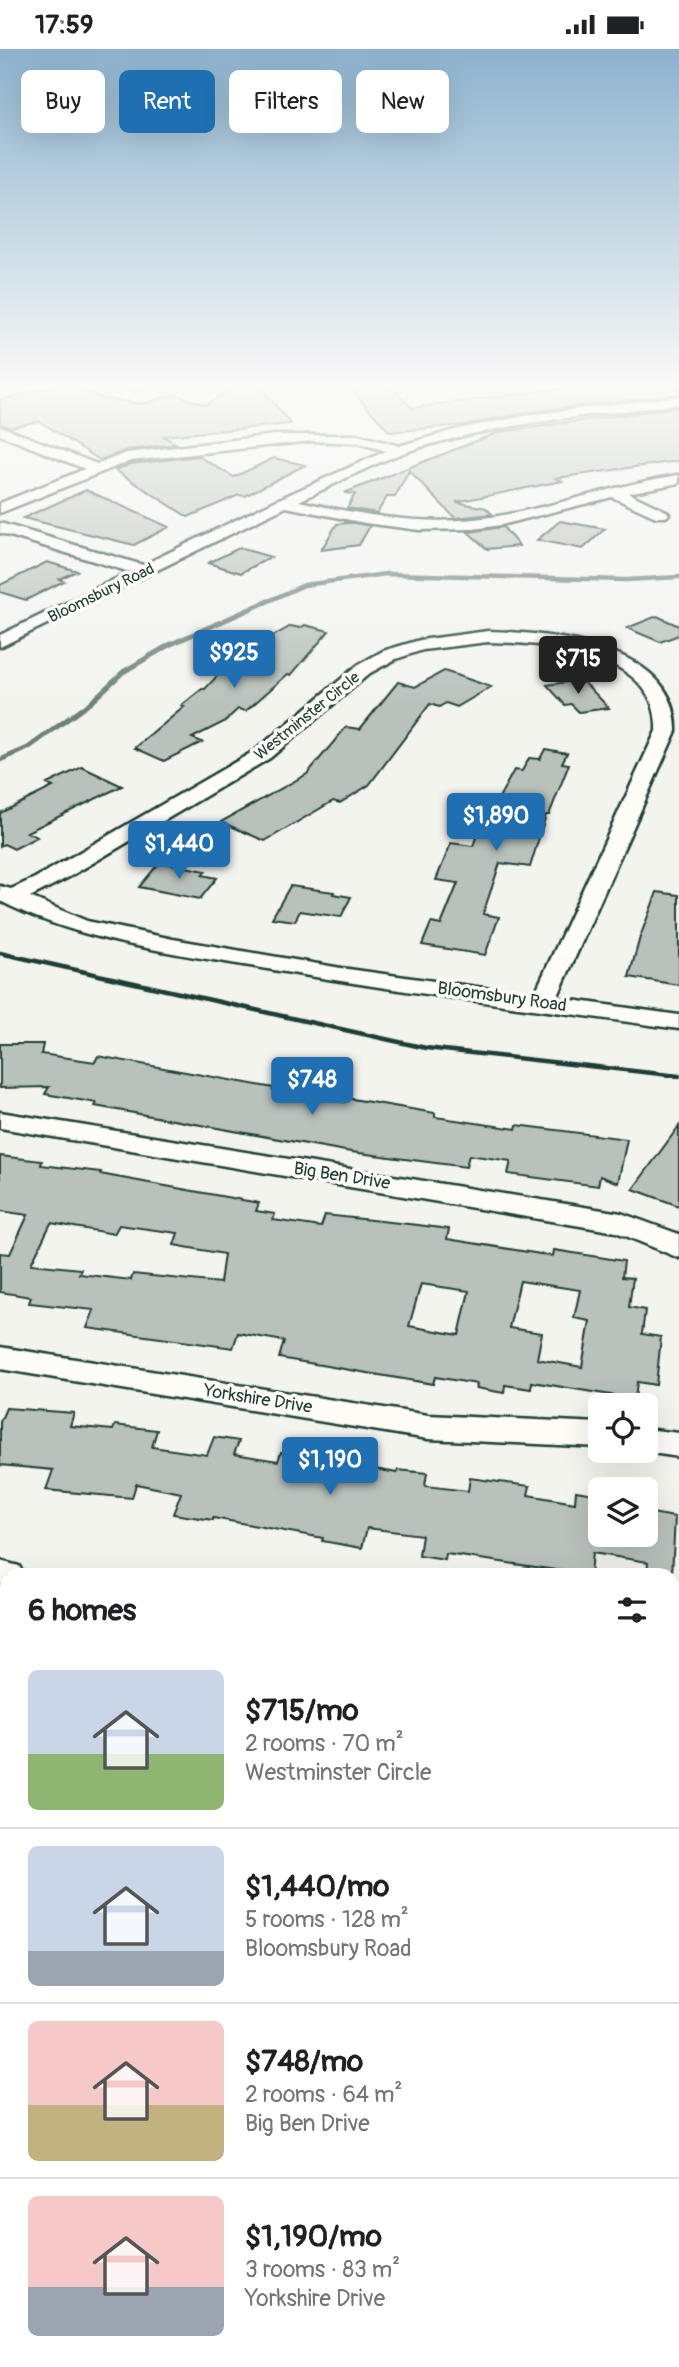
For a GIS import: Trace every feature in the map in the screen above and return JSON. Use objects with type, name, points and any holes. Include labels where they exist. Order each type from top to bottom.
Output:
[{"type":"street","points":[[0,508],[35,493]]},
{"type":"street","name":"Bloomsbury Road","points":[[0,642],[304,493]]},
{"type":"street","points":[[284,502],[351,518],[408,525],[451,525],[500,520],[608,493]]},
{"type":"street","points":[[615,493],[661,515]]},
{"type":"street","points":[[0,528],[145,571]]},
{"type":"street","name":"Westminster Circle","points":[[5,895],[43,883],[264,754],[366,667],[413,646],[457,638],[504,637],[579,647],[610,658],[652,682],[668,715],[666,731],[543,1002]]},
{"type":"street","name":"Bloomsbury Road","points":[[5,895],[81,927],[173,946],[341,975],[679,1022]]},
{"type":"street","name":"Big Ben Drive","points":[[0,1120],[621,1223],[669,1241],[679,1248]]},
{"type":"street","name":"Yorkshire Drive","points":[[0,1358],[428,1427],[588,1434]]},
{"type":"street","points":[[658,1442],[679,1445]]},
{"type":"building","points":[[79,493],[93,493],[169,527],[134,545],[23,518]]},
{"type":"building","points":[[151,493],[250,493],[239,495],[188,517]]},
{"type":"building","points":[[346,493],[397,493],[395,497],[387,497],[377,513],[347,508],[355,494]]},
{"type":"building","points":[[431,493],[501,493],[456,502],[486,508],[492,514],[455,518]]},
{"type":"building","points":[[344,521],[370,526],[359,545],[321,550],[337,524],[349,523]]},
{"type":"building","points":[[560,521],[605,529],[583,549],[537,540]]},
{"type":"building","points":[[503,527],[519,546],[487,549],[468,532]]},
{"type":"building","points":[[239,548],[271,557],[241,573],[208,563]]},
{"type":"building","points":[[47,562],[77,571],[59,579],[64,581],[26,600],[0,592],[0,585]]},
{"type":"building","points":[[657,616],[679,626],[679,635],[660,642],[627,628]]},
{"type":"building","points":[[305,625],[329,631],[291,675],[288,674],[246,711],[238,709],[224,722],[192,738],[202,742],[164,761],[135,748],[184,707],[181,706],[205,689],[233,659],[291,626],[300,628]]},
{"type":"building","points":[[444,671],[491,687],[457,707],[446,703],[439,707],[430,704],[369,785],[340,803],[333,801],[265,841],[221,822],[307,774],[346,727],[360,729],[398,682],[415,687]]},
{"type":"building","points":[[580,680],[609,708],[579,712],[571,704],[565,705],[547,685]]},
{"type":"building","points":[[545,749],[567,753],[562,763],[569,764],[549,815],[546,815],[530,867],[500,863],[483,914],[499,917],[485,955],[422,945],[431,923],[441,925],[458,883],[436,880],[451,843],[473,846],[488,804],[495,805],[514,770],[522,771],[529,758],[540,759]]},
{"type":"building","points":[[82,767],[122,786],[27,832],[37,837],[14,849],[4,844],[0,846],[0,813],[53,787],[47,784]]},
{"type":"building","points":[[160,862],[206,871],[202,875],[217,878],[200,899],[139,887]]},
{"type":"building","points":[[290,886],[351,897],[341,917],[300,911],[295,921],[272,918]]},
{"type":"building","points":[[657,892],[679,895],[679,985],[629,977]]},
{"type":"building","points":[[0,1044],[43,1044],[41,1054],[95,1062],[98,1056],[274,1088],[273,1090],[345,1102],[346,1098],[435,1113],[435,1117],[516,1129],[517,1125],[627,1139],[618,1183],[600,1176],[598,1186],[508,1174],[511,1161],[469,1155],[466,1167],[351,1152],[95,1106],[97,1103],[45,1094],[49,1087],[0,1088]]},
{"type":"building","points":[[679,1126],[679,1206],[633,1189]]},
{"type":"building","points":[[0,1156],[42,1161],[41,1165],[101,1172],[100,1174],[259,1203],[256,1211],[275,1214],[273,1220],[321,1227],[325,1215],[418,1225],[449,1229],[447,1239],[553,1256],[554,1250],[624,1261],[622,1277],[633,1278],[629,1307],[645,1310],[642,1334],[661,1337],[656,1385],[637,1382],[636,1393],[599,1393],[532,1382],[531,1389],[505,1385],[504,1393],[476,1388],[477,1384],[435,1377],[433,1384],[279,1358],[284,1341],[238,1333],[233,1348],[87,1328],[94,1310],[29,1303],[31,1297],[0,1292],[0,1253],[10,1254],[28,1215],[0,1211]],"holes":[[[51,1223],[114,1234],[119,1225],[178,1233],[174,1245],[224,1254],[220,1283],[133,1274],[131,1280],[79,1274],[81,1269],[31,1264]],[[520,1281],[580,1290],[574,1318],[590,1321],[582,1367],[537,1359],[542,1333],[509,1328]],[[421,1284],[469,1291],[459,1335],[409,1326]]]},
{"type":"building","points":[[6,1408],[74,1413],[70,1426],[113,1430],[115,1425],[157,1430],[152,1447],[207,1455],[214,1437],[239,1441],[234,1454],[278,1461],[281,1452],[397,1473],[398,1470],[427,1473],[425,1486],[468,1491],[470,1478],[530,1486],[528,1495],[575,1503],[576,1491],[588,1493],[588,1547],[658,1547],[658,1514],[675,1517],[672,1568],[648,1568],[648,1562],[592,1553],[591,1568],[542,1568],[446,1554],[445,1560],[419,1556],[422,1535],[367,1528],[362,1548],[322,1541],[323,1538],[213,1518],[173,1514],[181,1493],[136,1484],[132,1498],[46,1490],[53,1470],[0,1465],[0,1422]]},
{"type":"waterway","points":[[264,603],[304,585],[386,574],[626,580],[679,577]]},
{"type":"waterway","points":[[0,760],[28,748],[91,702],[123,672],[169,645],[268,601]]},
{"type":"railway","points":[[0,953],[426,1048],[679,1076]]}]
